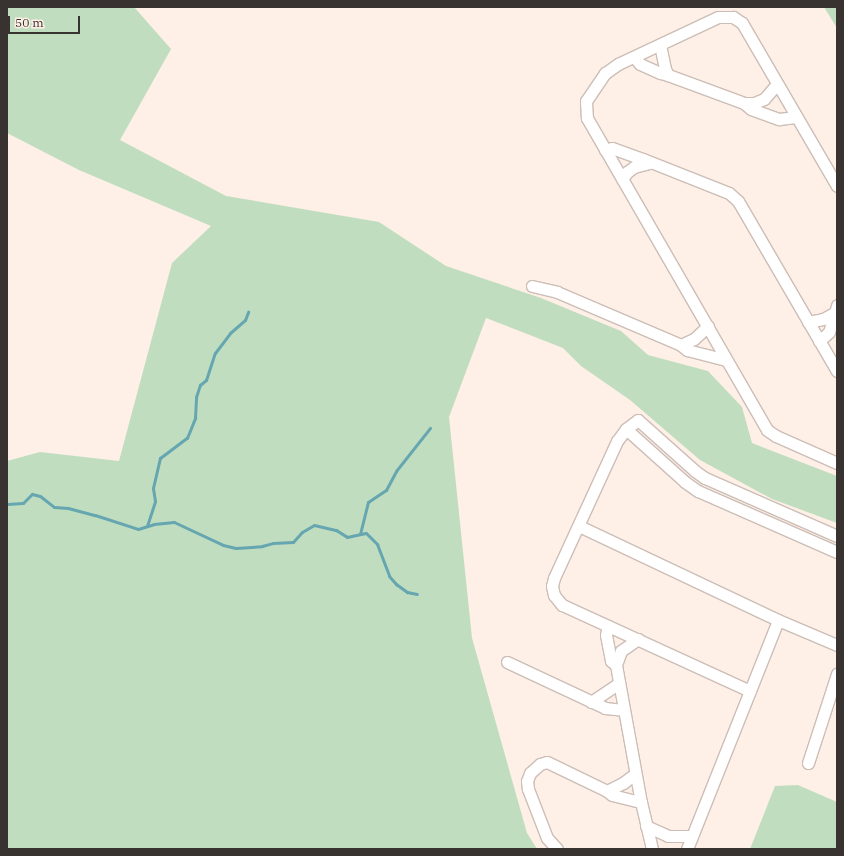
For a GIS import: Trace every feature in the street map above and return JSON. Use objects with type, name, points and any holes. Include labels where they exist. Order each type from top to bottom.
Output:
[{"type":"street","points":[[837,186],[742,23],[733,17],[718,17],[618,64],[605,73],[586,101],[587,118],[767,430],[776,436],[837,463]]},
{"type":"street","points":[[660,45],[668,75]]},
{"type":"street","points":[[634,57],[640,64],[660,74],[668,75],[744,103],[751,108],[779,118],[796,117]]},
{"type":"street","points":[[744,103],[754,103],[764,99],[777,84]]},
{"type":"street","points":[[605,150],[612,148],[729,193],[738,201],[837,371]]},
{"type":"street","points":[[622,179],[627,172],[634,167],[649,163]]},
{"type":"street","points":[[532,286],[557,292],[681,345],[687,350],[726,360]]},
{"type":"street","points":[[808,322],[823,319],[835,309]]},
{"type":"street","points":[[819,341],[829,332],[835,309]]},
{"type":"street","points":[[681,345],[694,339],[708,326]]},
{"type":"street","points":[[750,691],[562,605],[556,599],[553,591],[554,578],[617,441],[626,429],[638,420],[695,471],[705,478],[837,536]]},
{"type":"street","points":[[626,429],[685,482],[698,491],[837,552]]},
{"type":"street","points":[[579,526],[778,620],[837,645]]},
{"type":"street","points":[[687,849],[778,620]]},
{"type":"street","points":[[608,626],[606,635],[611,660],[616,665]]},
{"type":"street","points":[[638,639],[622,651],[616,665],[623,710],[652,849]]},
{"type":"street","points":[[507,662],[605,708],[623,710]]},
{"type":"street","points":[[808,763],[837,674]]},
{"type":"street","points":[[591,702],[619,683]]},
{"type":"street","points":[[557,849],[547,838],[528,789],[527,781],[535,767],[547,762],[607,790],[612,795],[641,802]]},
{"type":"street","points":[[607,790],[623,783],[636,774]]},
{"type":"street","points":[[646,826],[668,836],[692,836]]},
{"type":"green space","points":[[7,7],[134,7],[171,49],[120,140],[226,196],[379,222],[446,266],[541,298],[621,331],[648,355],[708,371],[742,407],[752,443],[837,476],[837,523],[772,499],[700,460],[630,400],[581,366],[563,348],[486,318],[449,417],[472,638],[527,833],[537,849],[7,849],[7,461],[40,452],[119,461],[172,263],[211,226],[79,170],[7,133]]},
{"type":"green space","points":[[824,7],[837,7],[837,28],[832,20]]},
{"type":"green space","points":[[798,785],[837,802],[837,849],[750,849],[775,786]]},
{"type":"waterway","points":[[147,526],[155,501],[153,488],[160,458],[187,438],[195,418],[196,397],[200,385],[206,380],[215,353],[230,333],[245,320],[248,312]]},
{"type":"waterway","points":[[360,534],[368,502],[386,490],[396,471],[430,428]]},
{"type":"waterway","points":[[7,504],[23,503],[32,494],[40,496],[54,507],[68,508],[95,515],[138,529],[154,524],[174,522],[223,545],[236,548],[293,542],[302,532],[314,525],[336,530],[347,537],[366,533],[377,544],[389,576],[396,584],[407,592],[417,594]]}]
